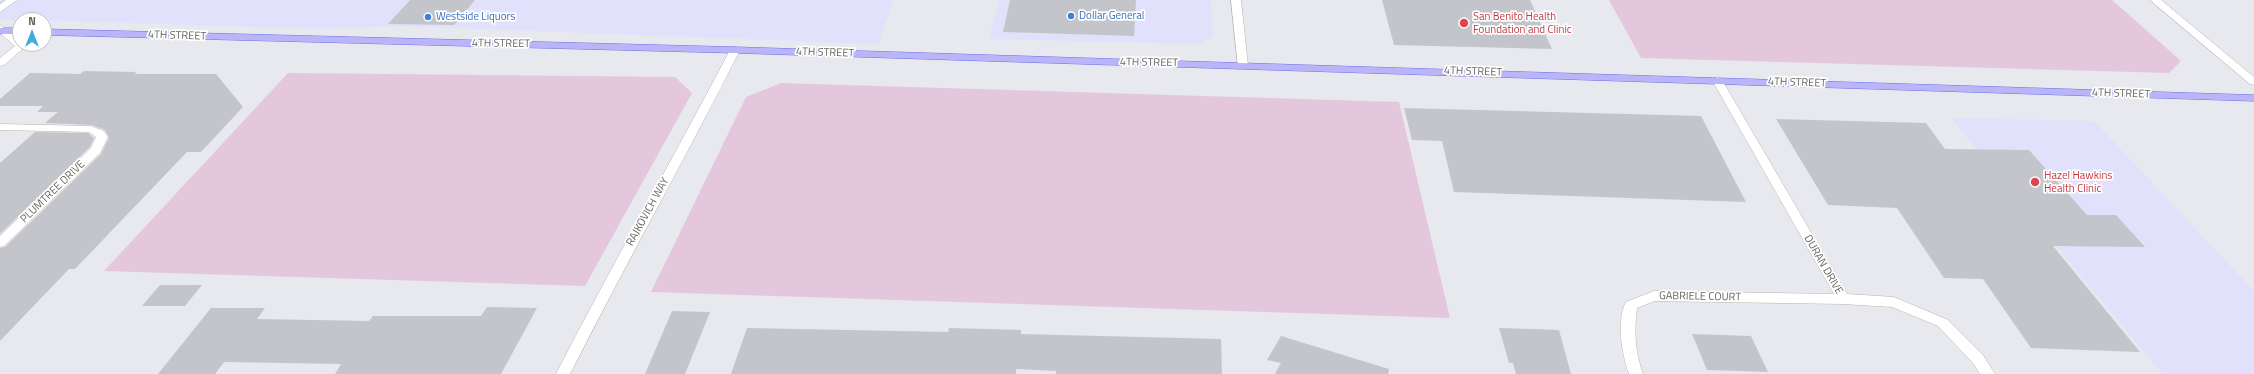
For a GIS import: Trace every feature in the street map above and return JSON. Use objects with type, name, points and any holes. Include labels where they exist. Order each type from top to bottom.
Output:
[{"type":"main road","points":[[1,30],[12,31]]},
{"type":"main road","name":"4TH STREET","points":[[52,32],[735,50],[2254,98]]},
{"type":"street","points":[[0,9],[12,0]]},
{"type":"street","points":[[1236,0],[1243,66]]},
{"type":"street","points":[[2155,0],[2254,82]]},
{"type":"street","points":[[0,63],[21,46],[1,30]]},
{"type":"street","name":"RAJKOVICH WAY","points":[[563,374],[613,275],[686,143],[735,50]]},
{"type":"street","name":"DURAN DRIVE","points":[[1717,80],[1843,299],[1894,302],[1944,323],[1978,359],[1988,374]]},
{"type":"street","name":"PLUMTREE DRIVE","points":[[0,127],[91,129],[100,133],[102,137],[96,150],[0,242]]},
{"type":"street","name":"GABRIELE COURT","points":[[1636,374],[1632,366],[1626,331],[1631,305],[1654,296],[1843,299]]},
{"type":"shaded area","points":[[0,0],[894,0],[878,44],[399,26],[319,29],[52,21],[52,12],[12,12],[12,19],[0,19]]},
{"type":"shaded area","points":[[999,0],[1211,0],[1213,36],[1201,44],[989,39]]},
{"type":"shaded area","points":[[1609,0],[2112,0],[2181,61],[2169,73],[1641,58]]},
{"type":"shaded area","points":[[288,73],[675,77],[692,93],[585,286],[104,271]]},
{"type":"shaded area","points":[[781,83],[1399,102],[1450,318],[651,292],[746,97]]},
{"type":"shaded area","points":[[1951,118],[2094,121],[2254,291],[2254,374],[2162,374]]},
{"type":"building","name":"Westside Liquors","points":[[410,0],[475,0],[454,25],[388,24]]},
{"type":"building","name":"Dollar General","points":[[1010,0],[1136,0],[1134,36],[1003,32]]},
{"type":"building","name":"San Benito Health Foundation and Clinic","points":[[1382,0],[1530,0],[1552,49],[1394,45]]},
{"type":"building","points":[[84,71],[137,72],[134,74],[216,74],[243,107],[201,152],[187,152],[75,269],[69,269],[0,341],[0,248],[5,247],[101,154],[109,138],[105,130],[92,125],[45,123],[58,112],[37,112],[43,106],[0,106],[0,99],[30,73],[80,74]]},
{"type":"building","points":[[1404,108],[1701,116],[1746,202],[1454,192],[1442,141],[1412,140]]},
{"type":"building","points":[[1776,119],[1926,123],[1945,149],[2029,150],[2087,215],[2116,215],[2145,247],[2053,246],[2140,352],[2031,348],[1983,279],[1944,278],[1897,208],[1828,205]]},
{"type":"building","points":[[35,132],[88,133],[94,138],[90,147],[0,234],[0,163]]},
{"type":"building","points":[[160,285],[202,285],[185,306],[142,306]]},
{"type":"building","points":[[487,307],[537,308],[501,374],[335,374],[341,364],[224,362],[215,374],[158,374],[211,308],[265,308],[257,319],[369,321],[373,316],[481,316]]},
{"type":"building","points":[[672,311],[710,312],[685,374],[645,374]]},
{"type":"building","points":[[747,328],[948,332],[949,328],[1021,330],[1021,334],[1221,339],[1222,374],[1056,374],[1056,371],[1016,369],[1016,374],[731,374]]},
{"type":"building","points":[[1499,328],[1559,330],[1571,374],[1516,374],[1513,363],[1509,363]]},
{"type":"building","points":[[1692,334],[1751,336],[1768,372],[1707,370]]},
{"type":"building","points":[[1281,336],[1389,369],[1388,374],[1275,374],[1281,363],[1267,360]]},
{"type":"place","name":"Dollar General","points":[[1071,16]]},
{"type":"place","name":"Westside Liquors","points":[[428,17]]},
{"type":"place","name":"San Benito Health Foundation and Clinic","points":[[1464,23]]},
{"type":"place","name":"Hazel Hawkins Health Clinic","points":[[2035,182]]}]
